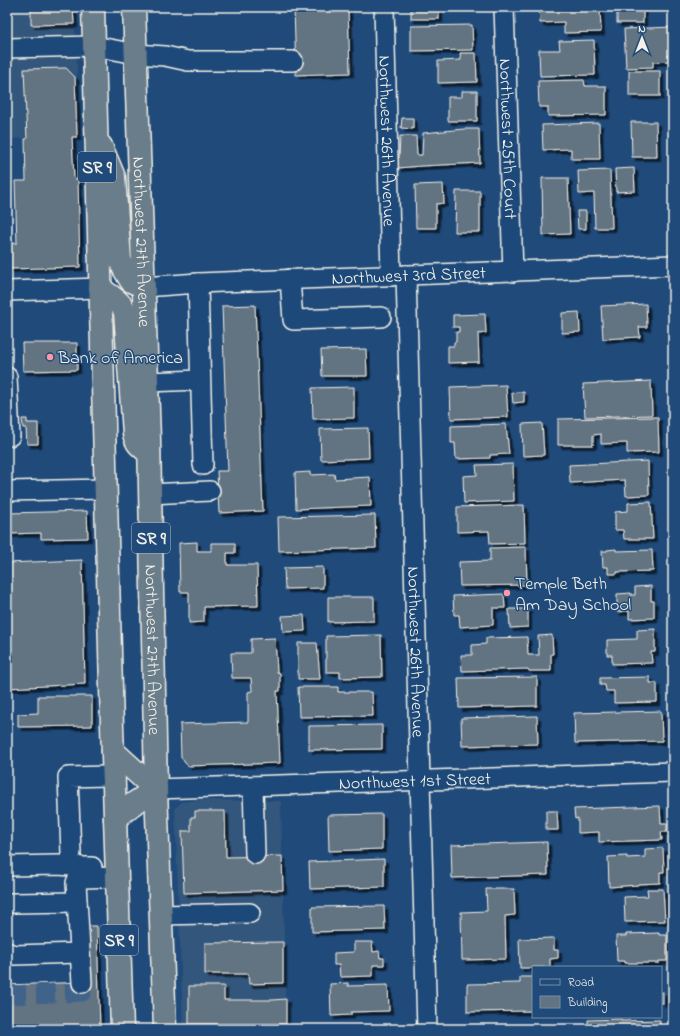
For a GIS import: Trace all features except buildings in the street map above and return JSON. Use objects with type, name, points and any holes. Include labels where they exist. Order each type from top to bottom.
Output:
[{"type":"highway","name":"SR 9","points":[[93,7],[122,1029]]},
{"type":"highway","name":"Northwest 27th Avenue","points":[[134,7],[148,382],[156,789],[165,1029]]},
{"type":"highway","points":[[96,136],[114,176],[120,260],[131,281],[144,287]]},
{"type":"highway","points":[[100,288],[120,303],[125,312],[135,439],[138,445],[149,453]]},
{"type":"highway","points":[[113,751],[156,789],[115,818]]},
{"type":"street","name":"Northwest 26th Avenue","points":[[384,7],[399,275],[420,780],[427,1029]]},
{"type":"street","name":"Northwest 25th Court","points":[[504,7],[513,272]]},
{"type":"street","points":[[7,48],[94,46],[136,54],[165,56],[188,61],[293,61]]},
{"type":"street","name":"Northwest 3rd Street","points":[[144,287],[290,279],[673,265]]},
{"type":"street","points":[[290,279],[292,320],[381,318]]},
{"type":"street","points":[[198,283],[203,465]]},
{"type":"street","points":[[7,291],[100,288]]},
{"type":"street","points":[[7,377],[10,436]]},
{"type":"street","points":[[148,382],[200,380]]},
{"type":"street","points":[[7,491],[106,489]]},
{"type":"street","points":[[150,494],[210,491]]},
{"type":"street","name":"Northwest 1st Street","points":[[156,789],[673,772]]},
{"type":"street","points":[[71,853],[68,777],[107,776]]},
{"type":"street","points":[[253,786],[255,854]]},
{"type":"street","points":[[7,866],[58,865],[117,872]]},
{"type":"street","points":[[82,983],[76,880],[78,878],[117,872]]},
{"type":"street","points":[[7,904],[77,902]]},
{"type":"street","points":[[161,915],[250,913]]},
{"type":"street","points":[[7,952],[14,955],[80,953]]},
{"type":"shaded area","points":[[7,7],[74,7],[80,137],[7,139]]},
{"type":"shaded area","points":[[198,800],[281,801],[286,1029],[183,1029],[175,808],[182,802]]},
{"type":"tunnel","points":[[7,995],[82,992],[82,983]]},
{"type":"place","name":"Bank of America","points":[[50,357]]},
{"type":"place","name":"Temple Beth Am Day School","points":[[507,593]]}]
